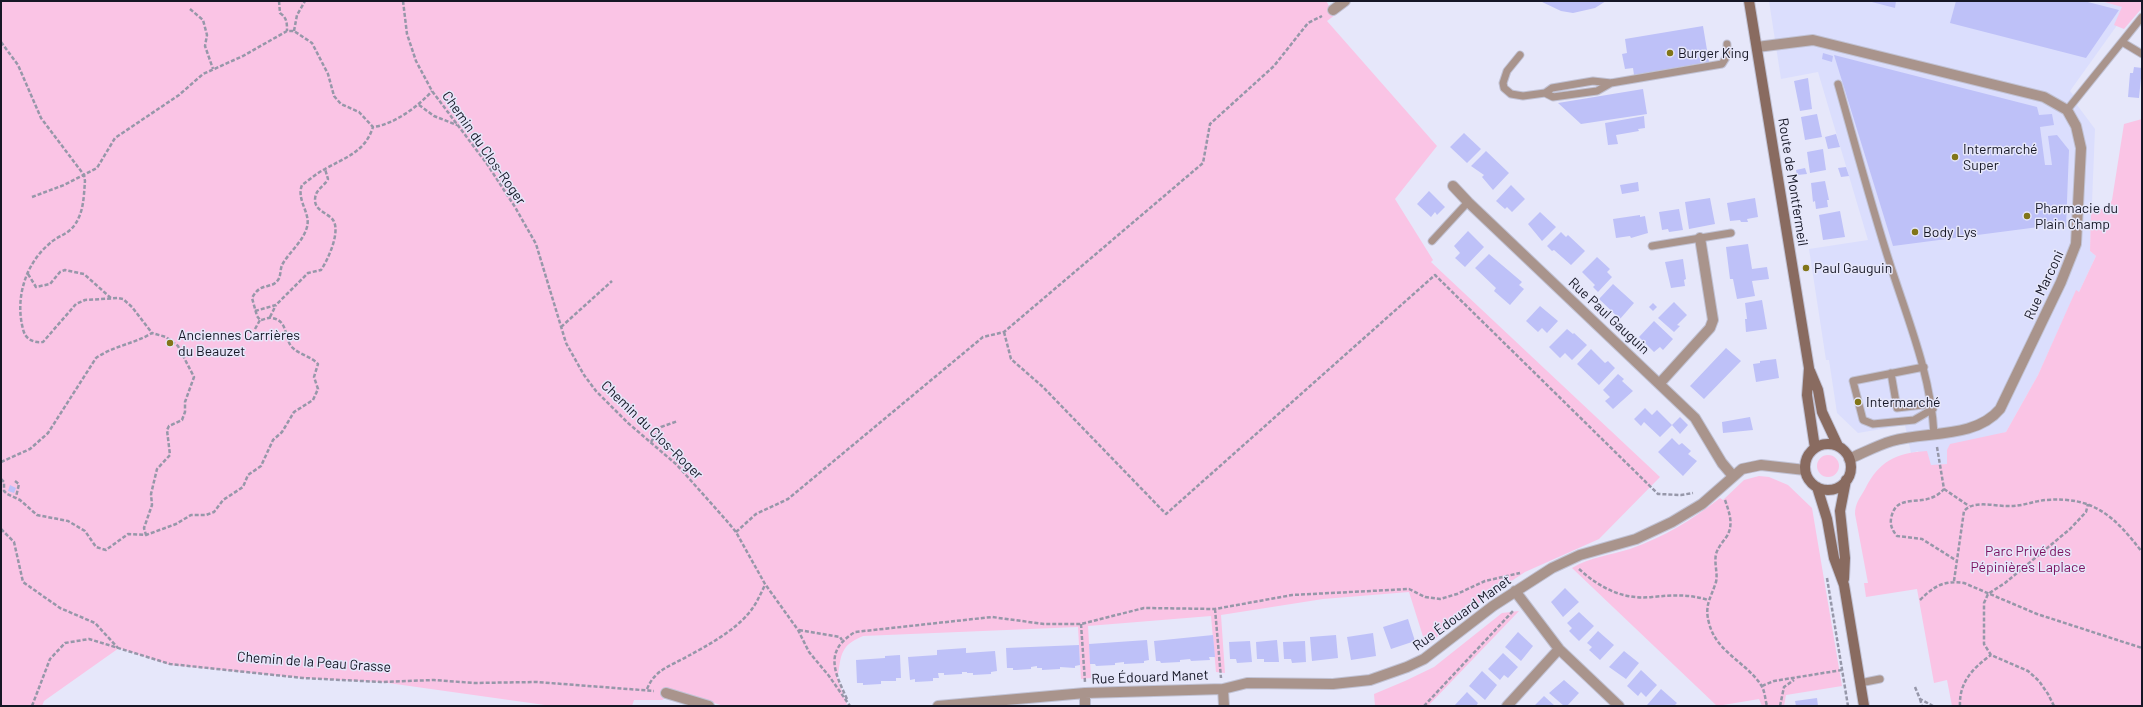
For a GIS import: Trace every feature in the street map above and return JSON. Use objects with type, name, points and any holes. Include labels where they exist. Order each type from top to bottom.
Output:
[{"type":"main road","name":"Route de Montfermeil","points":[[1749,1],[1809,368],[1818,390],[1822,412],[1838,446]]},
{"type":"main road","name":"Route de Montfermeil","points":[[1809,368],[1807,395],[1815,448]]},
{"type":"main road","points":[[1846,480],[1842,485],[1830,489],[1818,487],[1811,483],[1805,470],[1807,457],[1815,448],[1822,445],[1838,446],[1849,459],[1850,466],[1840,511],[1844,558],[1844,585],[1864,706]]},
{"type":"main road","points":[[1818,487],[1827,520],[1834,558],[1844,585]]},
{"type":"street","points":[[1333,10],[1345,1]]},
{"type":"street","points":[[1757,47],[1812,40],[2044,97],[2068,110]]},
{"type":"street","name":"Rue Marconi","points":[[1849,459],[1890,442],[1982,424],[1994,417],[2000,409],[2074,252],[2081,148],[2076,126],[2068,110]]},
{"type":"street","name":"Rue Paul Gauguin","points":[[1453,186],[1695,418],[1722,463],[1733,476]]},
{"type":"street","points":[[1660,384],[1710,328],[1714,316],[1700,238]]},
{"type":"street","name":"Rue Édouard Manet","points":[[938,706],[1085,693],[1223,689],[1247,683],[1353,683],[1389,674],[1413,665],[1436,651],[1493,606],[1515,591],[1568,560],[1636,539],[1672,522],[1702,504],[1742,469],[1752,466],[1805,470]]},
{"type":"street","points":[[1515,591],[1559,649],[1619,706]]},
{"type":"street","points":[[1507,706],[1559,649]]},
{"type":"street","points":[[1223,689],[1224,706]]},
{"type":"street","points":[[666,693],[709,706]]},
{"type":"street","points":[[1085,693],[1085,706]]},
{"type":"lane","points":[[2068,110],[2142,17]]},
{"type":"lane","points":[[2122,42],[2142,54]]},
{"type":"lane","points":[[1520,55],[1507,72],[1503,83],[1504,88],[1511,94],[1517,96],[1545,93],[1552,88],[1593,81],[1611,83],[1722,64],[1727,56],[1727,44]]},
{"type":"lane","points":[[1545,93],[1553,97],[1590,92],[1611,83]]},
{"type":"lane","points":[[1838,84],[1890,263],[1924,367],[1932,407],[1934,434]]},
{"type":"lane","points":[[1432,241],[1468,202]]},
{"type":"lane","points":[[1652,246],[1732,233]]},
{"type":"lane","points":[[1924,367],[1853,381],[1863,420],[1872,424],[1914,420],[1932,407]]},
{"type":"lane","points":[[1890,373],[1897,408],[1932,407]]},
{"type":"lane","points":[[1860,683],[1880,679]]},
{"type":"path","points":[[279,1],[280,13],[285,17],[287,31]]},
{"type":"path","points":[[294,31],[296,15],[305,1]]},
{"type":"path","name":"Chemin du Clos-Roger","points":[[403,1],[409,40],[416,61],[432,91],[507,195],[536,244],[566,343],[584,375],[596,391],[628,423],[677,465],[736,532],[765,584],[798,630],[809,652],[850,705]]},
{"type":"path","points":[[190,9],[203,20],[207,35],[205,46],[213,69]]},
{"type":"path","points":[[736,532],[756,514],[788,500],[983,337],[1004,332],[1203,163],[1210,124],[1274,66],[1308,23],[1333,10]]},
{"type":"path","points":[[32,197],[97,168],[115,138],[179,95],[204,74],[243,56],[287,31],[294,31],[312,42],[328,74],[332,92],[338,101],[359,112],[373,127]]},
{"type":"path","points":[[1,42],[18,65],[41,118],[84,175],[84,191],[79,217],[71,231],[47,245],[32,264],[21,292],[20,302],[23,329],[26,337],[32,341],[43,342],[51,335],[59,323],[76,304],[85,300],[123,300],[132,307],[152,333],[166,337],[178,346],[194,377],[194,382],[185,402],[185,412],[182,420],[170,426],[167,430],[170,455],[157,470],[151,494],[152,505],[144,528],[146,535]]},
{"type":"path","points":[[373,127],[386,124],[419,105],[432,91]]},
{"type":"path","points":[[419,105],[434,116],[458,126]]},
{"type":"path","points":[[260,320],[255,311],[252,298],[259,288],[274,284],[279,279],[282,265],[307,228],[307,219],[300,196],[302,185],[325,169],[362,148],[370,137],[373,127]]},
{"type":"path","points":[[270,317],[276,305],[300,279],[308,273],[321,270],[330,255],[335,225],[332,219],[320,211],[315,201],[316,192],[328,179],[325,169]]},
{"type":"path","points":[[28,274],[36,287],[50,284],[60,272],[65,270],[84,274],[112,299]]},
{"type":"path","points":[[1004,332],[1011,359],[1043,388],[1166,514],[1435,274],[1658,494],[1681,495],[1695,493]]},
{"type":"path","points":[[561,326],[575,316],[612,281]]},
{"type":"path","points":[[255,311],[276,305]]},
{"type":"path","points":[[1,479],[4,482],[4,491],[7,494],[16,497],[37,515],[68,521],[85,531],[96,547],[102,550],[106,550],[128,534],[146,535],[176,524],[191,515],[206,515],[214,512],[223,500],[243,487],[248,475],[261,466],[273,440],[282,432],[294,412],[306,406],[317,395],[318,389],[314,377],[318,364],[303,353],[294,349],[288,343],[284,326],[275,318],[270,317],[260,320],[255,329]]},
{"type":"path","points":[[1,462],[30,449],[48,433],[96,358],[106,351],[142,339],[152,333]]},
{"type":"path","points":[[651,442],[661,427],[678,421]]},
{"type":"path","points":[[1934,434],[1944,489],[1969,506],[2009,506],[2046,500],[2067,500],[2088,504],[2110,516],[2142,552]]},
{"type":"path","points":[[15,481],[19,484],[16,497]]},
{"type":"path","points":[[1944,489],[1935,498],[1925,501],[1904,502],[1897,506],[1892,514],[1891,523],[1893,532],[1897,536],[1922,539],[1957,561]]},
{"type":"path","points":[[1723,495],[1731,524],[1730,530],[1716,555],[1716,581],[1708,600],[1709,624],[1716,640],[1726,652],[1744,666],[1762,686],[1767,706]]},
{"type":"path","points":[[2054,706],[2039,681],[2028,671],[1991,655],[1984,644],[1984,604],[1988,594],[2005,583],[2070,529],[2086,512],[2088,504]]},
{"type":"path","points":[[1954,581],[1964,511],[1969,506]]},
{"type":"path","name":"Chemin de la Peau Grasse","points":[[1,529],[14,542],[23,582],[60,608],[95,623],[119,648],[170,664],[303,678],[380,682],[434,680],[474,683],[537,682],[647,689],[666,693]]},
{"type":"path","points":[[1576,566],[1599,586],[1621,594],[1639,597],[1683,595],[1708,600]]},
{"type":"path","points":[[850,705],[835,670],[834,657],[842,640],[856,632],[992,617],[1044,624],[1081,624],[1144,608],[1215,609],[1292,595],[1409,589],[1425,597],[1440,599],[1457,594],[1485,581],[1523,572]]},
{"type":"path","points":[[1826,576],[1848,706]]},
{"type":"path","points":[[1920,600],[1940,583],[1954,581],[1964,583],[2037,614],[2142,648]]},
{"type":"path","points":[[647,689],[650,681],[664,667],[706,646],[748,615],[759,599],[765,584]]},
{"type":"path","points":[[1424,706],[1514,612],[1515,591]]},
{"type":"path","points":[[1215,609],[1223,689]]},
{"type":"path","points":[[1081,624],[1085,693]]},
{"type":"path","points":[[798,630],[823,636],[840,637],[842,640]]},
{"type":"path","points":[[32,706],[50,659],[65,643],[89,639],[119,648]]},
{"type":"path","points":[[1960,706],[1961,694],[1970,673],[1991,655]]},
{"type":"path","points":[[1762,686],[1774,681],[1842,670]]},
{"type":"path","points":[[1780,706],[1784,687],[1796,678]]},
{"type":"path","points":[[1915,687],[1922,706]]},
{"type":"path","points":[[1920,699],[1933,706]]},
{"type":"shaded area","points":[[1769,1],[2133,3],[2070,91],[2077,100],[2077,105],[2095,129],[2090,251],[2096,256],[2079,292],[2076,291],[2038,375],[2006,432],[1947,450],[1947,464],[1931,466],[1918,451],[1911,453],[1905,425],[1858,433],[1837,413],[1829,360],[1826,360],[1809,249],[1868,240],[1818,72],[1781,79]]},
{"type":"green space","points":[[1,1],[1326,1],[1335,15],[1327,21],[1437,146],[1395,199],[1433,260],[1431,262],[1660,477],[1599,539],[1525,572],[1483,600],[1426,646],[1409,592],[1323,599],[1221,615],[1225,673],[1216,672],[1211,616],[1088,626],[1091,678],[1081,679],[1078,627],[863,636],[850,643],[843,651],[838,676],[836,674],[847,705],[844,706],[723,706],[685,693],[676,692],[662,700],[634,700],[632,706],[552,706],[381,682],[303,678],[170,665],[119,648],[44,701],[42,706],[1,706]]},
{"type":"green space","points":[[2101,1],[2142,1],[2142,8],[2124,29],[2114,25],[2122,7]]},
{"type":"green space","name":"Parc Privé des Pépinières Laplace","points":[[2142,119],[2142,706],[1952,706],[1947,680],[1934,683],[1917,589],[1866,597],[1864,583],[1868,583],[1855,510],[1870,479],[1890,460],[1906,454],[1927,451],[1931,465],[1947,464],[1947,450],[1950,444],[2006,432],[2038,375],[2076,290],[2079,292],[2096,256],[2090,251],[2091,211],[2108,208],[2112,200],[2124,124]]},
{"type":"green space","points":[[1828,455],[1832,456],[1838,462],[1838,470],[1832,476],[1828,477],[1824,476],[1818,470],[1817,466],[1818,462],[1824,456]]},
{"type":"green space","points":[[1759,476],[1769,477],[1788,485],[1812,508],[1842,686],[1786,695],[1784,706],[1762,706],[1759,699],[1717,706],[1572,568],[1593,559],[1630,549],[1654,539],[1688,521],[1720,498],[1723,500],[1744,480]]},
{"type":"green space","points":[[1519,611],[1428,706],[1375,706],[1374,694],[1434,667],[1502,613]]},
{"type":"building","points":[[1540,1],[1606,1],[1595,8],[1573,13],[1561,11]]},
{"type":"building","points":[[1868,1],[1896,1],[1895,8]]},
{"type":"building","points":[[1956,1],[2084,1],[2119,10],[2086,58],[1950,23]]},
{"type":"building","points":[[1703,26],[1709,62],[1634,75],[1633,68],[1625,69],[1622,54],[1627,53],[1625,39]]},
{"type":"building","points":[[1823,53],[1833,56],[1832,62],[1822,59]]},
{"type":"building","name":"Intermarché Super","points":[[1834,55],[2037,107],[2039,115],[2052,114],[2054,125],[2040,127],[2045,165],[2052,165],[2048,136],[2057,135],[2069,150],[2066,227],[2055,227],[2054,225],[1893,246]]},
{"type":"building","points":[[2134,67],[2142,68],[2139,98],[2128,97],[2130,73],[2133,73]]},
{"type":"building","points":[[1808,78],[1812,109],[1800,111],[1794,81]]},
{"type":"building","points":[[1643,89],[1647,114],[1581,124],[1558,103]]},
{"type":"building","points":[[1817,114],[1822,137],[1805,140],[1801,117]]},
{"type":"building","points":[[1644,116],[1645,128],[1638,129],[1639,131],[1616,135],[1618,144],[1608,145],[1605,123]]},
{"type":"building","points":[[1464,133],[1481,149],[1467,163],[1450,147]]},
{"type":"building","points":[[1836,134],[1840,147],[1828,149],[1825,137]]},
{"type":"building","points":[[1823,149],[1826,170],[1810,173],[1807,152]]},
{"type":"building","points":[[1486,151],[1509,173],[1493,190],[1482,177],[1484,175],[1471,166]]},
{"type":"building","points":[[1846,167],[1849,176],[1841,177],[1838,168]]},
{"type":"building","points":[[1805,168],[1807,174],[1797,175],[1796,170]]},
{"type":"building","points":[[1825,181],[1829,200],[1827,200],[1828,207],[1816,209],[1815,201],[1813,202],[1811,183]]},
{"type":"building","points":[[1638,182],[1639,191],[1622,194],[1620,185]]},
{"type":"building","points":[[1511,185],[1525,199],[1512,212],[1507,207],[1505,209],[1496,201]]},
{"type":"building","points":[[1429,191],[1445,207],[1437,215],[1435,212],[1431,217],[1417,204]]},
{"type":"building","points":[[1710,198],[1715,224],[1689,229],[1685,202]]},
{"type":"building","points":[[1755,198],[1758,217],[1747,219],[1748,222],[1741,222],[1740,220],[1730,221],[1727,203]]},
{"type":"building","points":[[1679,209],[1683,230],[1669,232],[1668,229],[1662,230],[1659,212]]},
{"type":"building","points":[[1840,211],[1845,237],[1823,240],[1819,215]]},
{"type":"building","points":[[1540,212],[1556,227],[1542,241],[1528,224]]},
{"type":"building","points":[[1640,215],[1640,217],[1645,216],[1648,233],[1631,238],[1630,236],[1616,238],[1613,219]]},
{"type":"building","points":[[1468,231],[1484,247],[1465,267],[1455,258],[1460,253],[1454,246]]},
{"type":"building","points":[[1561,232],[1566,237],[1568,235],[1585,251],[1571,265],[1554,250],[1552,251],[1547,246]]},
{"type":"building","points":[[1748,244],[1752,269],[1767,267],[1769,279],[1752,281],[1755,296],[1737,299],[1733,279],[1730,279],[1726,247]]},
{"type":"building","points":[[1489,254],[1522,282],[1519,285],[1524,289],[1510,305],[1494,291],[1496,288],[1475,268]]},
{"type":"building","points":[[1597,257],[1610,269],[1607,272],[1612,277],[1598,292],[1593,287],[1595,285],[1582,272]]},
{"type":"building","points":[[1683,259],[1686,279],[1684,280],[1685,286],[1671,288],[1665,262]]},
{"type":"building","points":[[1613,284],[1634,303],[1620,319],[1599,299]]},
{"type":"building","points":[[1762,300],[1767,329],[1746,332],[1745,319],[1747,319],[1745,303]]},
{"type":"building","points":[[1674,302],[1687,315],[1677,325],[1680,326],[1674,332],[1658,318]]},
{"type":"building","points":[[1653,303],[1657,307],[1653,311],[1649,307]]},
{"type":"building","points":[[1540,306],[1558,321],[1547,333],[1542,328],[1538,332],[1526,321]]},
{"type":"building","points":[[1654,321],[1673,339],[1663,350],[1660,347],[1654,352],[1639,337]]},
{"type":"building","points":[[1567,329],[1573,334],[1574,333],[1587,345],[1572,360],[1565,353],[1560,358],[1549,347]]},
{"type":"building","points":[[1726,348],[1741,361],[1704,399],[1690,386]]},
{"type":"building","points":[[1591,349],[1605,363],[1608,361],[1615,368],[1599,385],[1577,364]]},
{"type":"building","points":[[1776,359],[1779,378],[1756,382],[1753,364],[1760,363],[1760,361]]},
{"type":"building","points":[[1618,374],[1624,379],[1622,381],[1633,391],[1613,409],[1605,401],[1610,397],[1603,390]]},
{"type":"building","points":[[1645,408],[1652,415],[1657,410],[1672,425],[1660,437],[1644,422],[1641,426],[1634,419]]},
{"type":"building","points":[[1680,417],[1688,425],[1680,434],[1672,425]]},
{"type":"building","points":[[1750,417],[1753,430],[1723,433],[1722,422]]},
{"type":"building","points":[[1672,438],[1679,445],[1682,443],[1691,451],[1688,454],[1697,461],[1683,476],[1658,452]]},
{"type":"building","points":[[10,485],[16,488],[14,493],[8,491]]},
{"type":"building","points":[[1565,588],[1579,602],[1563,617],[1551,602]]},
{"type":"building","points":[[1579,612],[1594,626],[1579,641],[1569,631],[1572,628],[1567,623]]},
{"type":"building","points":[[1408,619],[1415,641],[1391,649],[1383,627]]},
{"type":"building","points":[[1598,631],[1614,645],[1600,660],[1589,650],[1592,647],[1587,643]]},
{"type":"building","points":[[1518,632],[1533,646],[1521,661],[1505,647]]},
{"type":"building","points":[[1373,633],[1376,656],[1351,660],[1347,637]]},
{"type":"building","points":[[1213,635],[1215,657],[1209,657],[1210,660],[1191,661],[1190,659],[1180,660],[1180,662],[1161,663],[1160,661],[1156,661],[1154,641]]},
{"type":"building","points":[[1336,635],[1338,658],[1312,661],[1310,637]]},
{"type":"building","points":[[1147,640],[1149,660],[1144,661],[1144,663],[1124,664],[1124,662],[1115,663],[1115,665],[1096,666],[1095,664],[1090,664],[1089,644]]},
{"type":"building","points":[[1277,640],[1279,662],[1264,662],[1264,659],[1257,659],[1256,642]]},
{"type":"building","points":[[1250,641],[1252,662],[1237,663],[1236,659],[1230,659],[1229,642]]},
{"type":"building","points":[[1305,641],[1306,662],[1292,663],[1291,659],[1284,659],[1283,642]]},
{"type":"building","points":[[1079,645],[1080,665],[1075,666],[1075,668],[1060,667],[1060,669],[1042,670],[1042,668],[1037,668],[1037,666],[1031,667],[1031,669],[1013,670],[1013,668],[1007,668],[1006,648]]},
{"type":"building","points":[[966,648],[966,653],[995,651],[997,671],[991,672],[991,674],[973,675],[973,673],[967,672],[962,672],[962,674],[944,675],[944,673],[938,673],[939,678],[933,678],[933,681],[915,682],[915,679],[910,680],[908,657],[937,655],[937,650]]},
{"type":"building","points":[[1624,651],[1639,663],[1626,679],[1609,667]]},
{"type":"building","points":[[1503,653],[1518,667],[1508,678],[1504,675],[1500,680],[1488,669]]},
{"type":"building","points":[[900,655],[901,678],[896,678],[896,681],[881,681],[881,684],[863,685],[863,683],[857,683],[856,660],[885,658],[885,656]]},
{"type":"building","points":[[1641,670],[1657,685],[1646,697],[1641,692],[1638,696],[1627,686]]},
{"type":"building","points":[[1482,671],[1497,685],[1485,700],[1469,686]]},
{"type":"building","points":[[1564,680],[1579,693],[1567,706],[1564,706],[1549,693]]},
{"type":"building","points":[[1661,689],[1677,703],[1674,706],[1647,705]]},
{"type":"building","points":[[1467,692],[1478,703],[1476,706],[1454,706]]},
{"type":"building","points":[[1544,696],[1555,706],[1534,706]]},
{"type":"building","points":[[1817,698],[1818,706],[1796,706],[1795,701]]},
{"type":"place","name":"Burger King","points":[[1670,53]]},
{"type":"place","name":"Intermarché Super","points":[[1955,157]]},
{"type":"place","name":"Pharmacie du Plain Champ","points":[[2027,216]]},
{"type":"place","name":"Body Lys","points":[[1915,232]]},
{"type":"place","name":"Paul Gauguin","points":[[1806,268]]},
{"type":"place","name":"Anciennes Carrières du Beauzet","points":[[170,343]]},
{"type":"place","name":"Intermarché","points":[[1858,402]]}]
